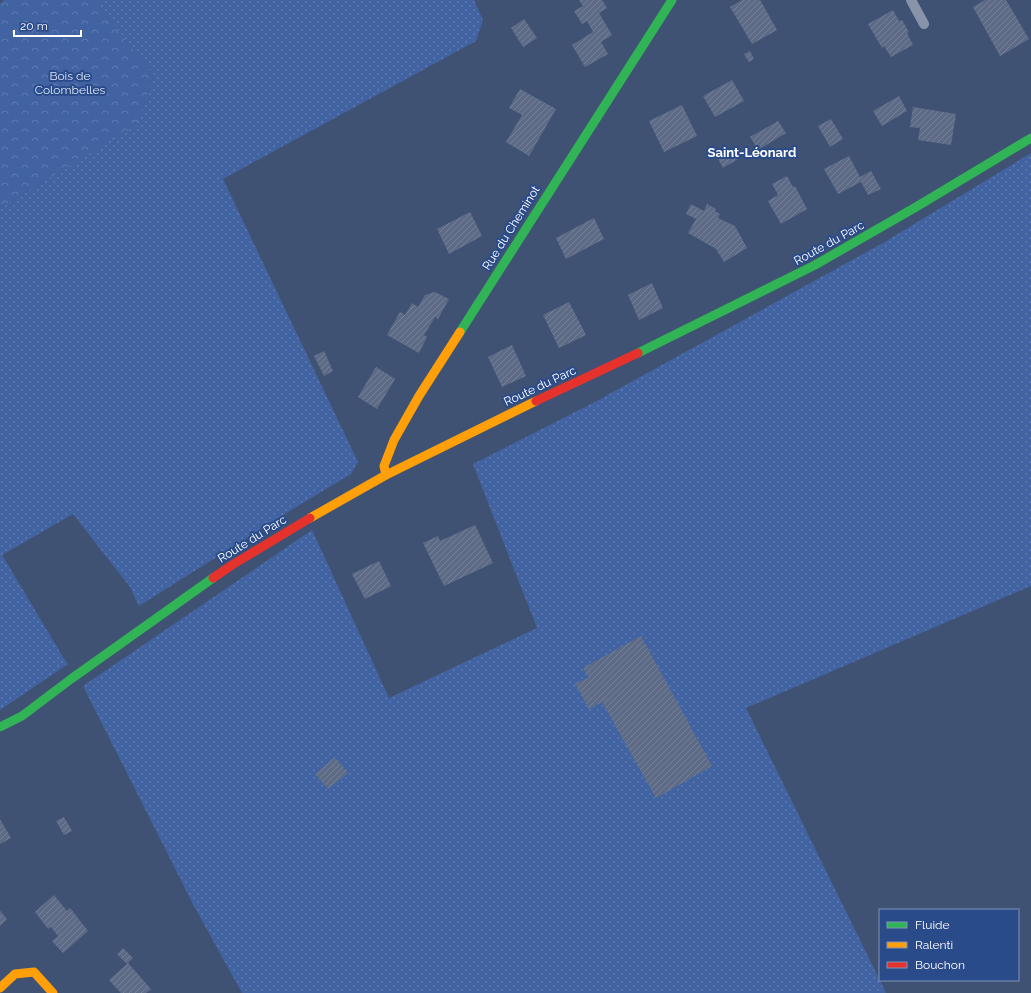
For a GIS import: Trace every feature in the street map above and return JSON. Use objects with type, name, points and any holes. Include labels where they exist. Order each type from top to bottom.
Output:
[{"type":"street","name":"Rue du Cheminot","points":[[386,475],[384,466],[394,440],[419,396],[672,0]]},
{"type":"street","name":"Route du Parc","points":[[0,727],[22,716],[71,679],[232,565],[300,524],[386,475],[568,385],[600,372],[728,310],[815,266],[1031,138]]},
{"type":"street","points":[[0,988],[15,974],[34,972],[53,993]]},
{"type":"lane","points":[[911,0],[924,24]]},
{"type":"green space","name":"Bois de Colombelles","points":[[4,0],[100,0],[100,8],[154,75],[137,125],[0,208],[0,4]]},
{"type":"green space","points":[[100,0],[474,0],[483,20],[476,41],[223,179],[358,462],[351,474],[139,606],[130,587],[73,514],[2,555],[68,664],[0,710],[0,208],[137,124],[154,75],[100,8]]},
{"type":"green space","points":[[1031,153],[1031,586],[746,708],[886,993],[242,993],[194,906],[83,686],[312,530],[389,698],[537,628],[473,464],[593,403],[883,243]]},
{"type":"building","points":[[579,0],[602,0],[607,8],[599,13],[612,35],[601,42],[608,54],[585,67],[572,45],[593,32],[587,21],[582,24],[574,11],[583,6]]},
{"type":"building","points":[[742,0],[760,0],[777,30],[752,44],[730,7]]},
{"type":"building","points":[[985,0],[1006,0],[1029,39],[1000,56],[973,7]]},
{"type":"building","points":[[893,10],[899,21],[902,20],[909,32],[907,33],[913,45],[891,57],[884,46],[882,48],[868,24]]},
{"type":"building","points":[[524,19],[537,38],[523,47],[511,28]]},
{"type":"building","points":[[750,51],[754,59],[749,62],[744,54]]},
{"type":"building","points":[[732,80],[744,101],[715,117],[703,96]]},
{"type":"building","points":[[520,89],[556,109],[529,156],[506,142],[522,115],[509,108]]},
{"type":"building","points":[[899,96],[907,111],[882,126],[873,111]]},
{"type":"building","points":[[682,105],[697,136],[664,152],[649,121]]},
{"type":"building","points":[[913,107],[956,114],[951,145],[918,140],[920,128],[910,127]]},
{"type":"building","points":[[831,119],[843,139],[830,147],[818,126]]},
{"type":"building","points":[[778,121],[786,133],[758,150],[750,137]]},
{"type":"building","points":[[733,149],[738,159],[723,168],[717,157]]},
{"type":"building","points":[[849,156],[860,177],[871,171],[881,189],[868,195],[861,182],[838,194],[824,169]]},
{"type":"building","points":[[787,176],[793,187],[795,186],[807,209],[781,224],[768,201],[778,195],[772,184]]},
{"type":"building","points":[[691,204],[704,211],[707,204],[716,209],[715,211],[720,214],[718,218],[735,226],[747,248],[724,262],[716,249],[688,233],[696,219],[686,214]]},
{"type":"building","points":[[470,212],[482,236],[449,254],[437,229]]},
{"type":"building","points":[[594,218],[604,239],[566,259],[556,238]]},
{"type":"building","points":[[652,283],[663,308],[639,320],[628,295]]},
{"type":"building","points":[[435,292],[449,299],[438,319],[435,317],[424,335],[427,337],[419,353],[387,335],[400,312],[405,315],[412,303],[418,307],[425,295]]},
{"type":"building","points":[[569,302],[586,335],[559,348],[543,315]]},
{"type":"building","points":[[512,345],[526,376],[502,387],[488,357]]},
{"type":"building","points":[[324,351],[333,371],[324,376],[314,356]]},
{"type":"building","points":[[376,367],[395,379],[377,409],[358,397]]},
{"type":"building","points":[[475,525],[493,563],[444,586],[423,543],[438,536],[440,541]]},
{"type":"building","points":[[379,561],[391,586],[365,599],[352,574]]},
{"type":"building","points":[[641,636],[712,766],[656,798],[602,702],[589,709],[575,684],[589,677],[583,668]]},
{"type":"building","points":[[335,757],[348,773],[328,789],[315,774]]},
{"type":"building","points":[[64,817],[72,831],[64,835],[56,821]]},
{"type":"building","points":[[0,819],[11,838],[0,844]]},
{"type":"building","points":[[54,895],[67,911],[70,908],[88,931],[63,953],[52,941],[58,936],[51,927],[48,929],[35,912]]},
{"type":"building","points":[[0,911],[7,919],[0,926]]},
{"type":"building","points":[[123,948],[133,958],[128,963],[151,989],[146,993],[121,993],[109,980],[127,964],[117,954]]},
{"type":"traffic: fast","points":[[460,332],[672,0]]},
{"type":"traffic: fast","points":[[638,353],[815,265],[1031,138]]},
{"type":"traffic: fast","points":[[0,727],[22,716],[71,679],[213,578]]},
{"type":"traffic: slow","points":[[386,475],[384,466],[394,440],[419,396],[460,332]]},
{"type":"traffic: slow","points":[[310,518],[386,475],[536,401]]},
{"type":"traffic: slow","points":[[0,988],[15,974],[34,972],[53,993]]},
{"type":"traffic: jam","points":[[536,401],[638,353]]},
{"type":"traffic: jam","points":[[213,578],[310,518]]},
{"type":"district","name":"Saint-Léonard","points":[[752,152]]}]
